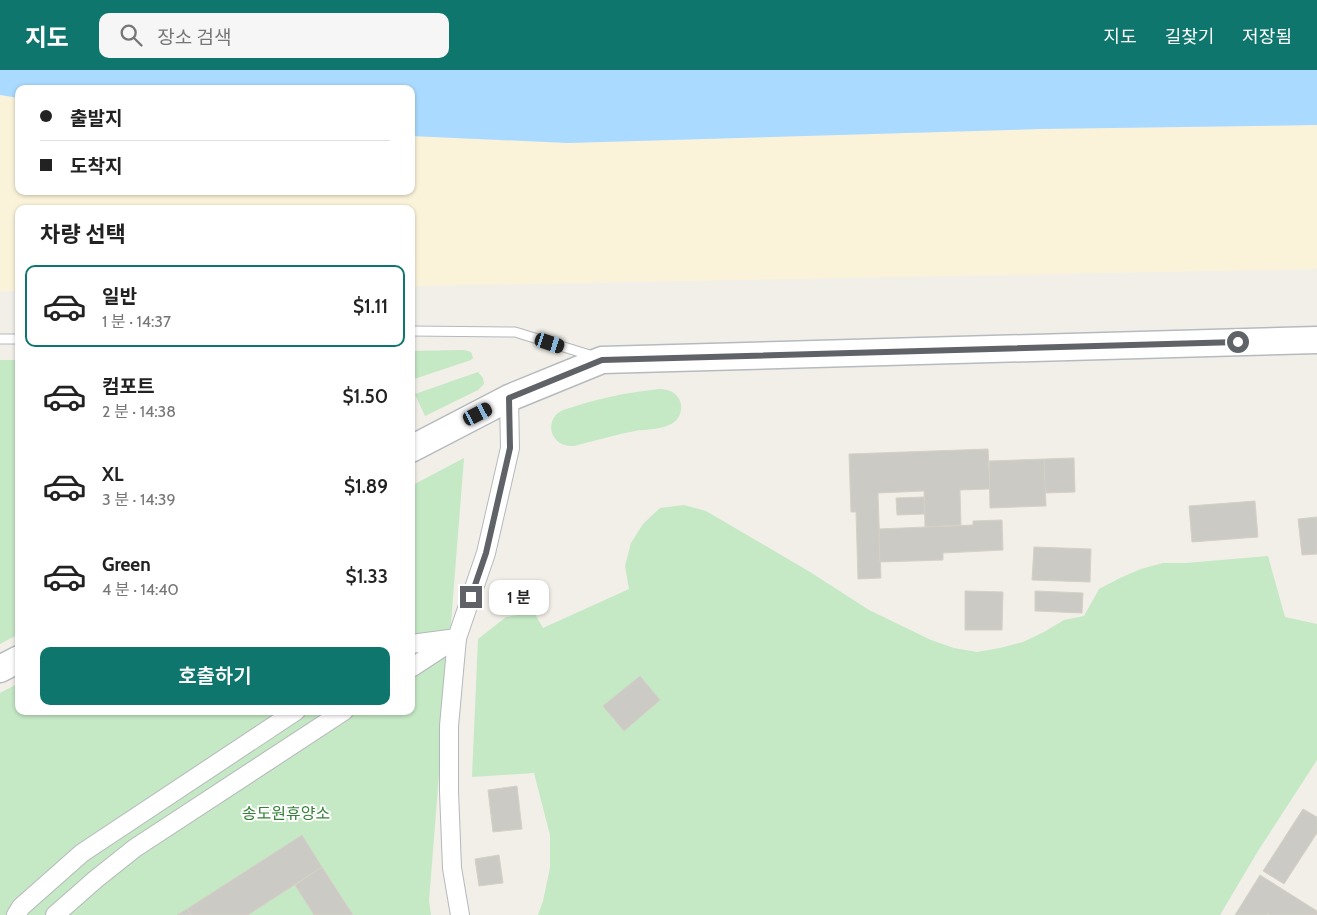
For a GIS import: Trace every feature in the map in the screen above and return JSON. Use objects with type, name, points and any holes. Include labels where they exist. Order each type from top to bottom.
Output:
[{"type":"main road","points":[[415,447],[509,398],[602,360],[1317,340]]},
{"type":"main road","points":[[0,669],[15,661]]},
{"type":"street","points":[[460,915],[452,868],[449,763],[449,726],[457,638],[486,553],[510,448],[509,398]]},
{"type":"street","points":[[415,643],[457,638]]},
{"type":"street","points":[[415,665],[457,638]]},
{"type":"street","points":[[16,915],[21,907],[82,853],[290,715]]},
{"type":"street","points":[[55,915],[135,848],[338,715]]},
{"type":"lane","points":[[415,331],[515,332],[602,360]]},
{"type":"lane","points":[[0,339],[15,339]]},
{"type":"green space","points":[[464,350],[471,352],[473,358],[415,379],[415,351]]},
{"type":"green space","points":[[0,360],[15,360],[15,636],[0,644]]},
{"type":"green space","points":[[478,372],[483,378],[484,384],[478,390],[425,416],[415,394]]},
{"type":"green space","points":[[660,389],[673,393],[681,403],[680,414],[669,425],[639,430],[574,446],[560,443],[552,434],[552,421],[562,410],[607,397]]},
{"type":"green space","name":"송도원휴양소","points":[[464,458],[429,901],[431,915],[0,915],[0,693],[15,685],[15,715],[415,715],[415,484]]},
{"type":"green space","points":[[684,505],[706,511],[810,572],[869,610],[931,640],[954,648],[977,652],[1023,642],[1064,620],[1084,616],[1099,589],[1141,569],[1163,563],[1186,563],[1268,556],[1285,617],[1317,624],[1317,760],[1258,851],[1220,915],[538,915],[550,868],[550,835],[534,773],[472,777],[478,639],[506,617],[534,612],[543,628],[629,589],[625,566],[631,543],[643,524],[660,508]]},
{"type":"sand","points":[[0,95],[15,97],[15,195],[415,195],[415,136],[568,143],[1040,129],[1317,125],[1317,269],[415,286],[415,205],[15,205],[15,291],[0,291]]},
{"type":"water","points":[[0,70],[1317,70],[1317,125],[1040,129],[568,143],[415,136],[415,85],[15,85],[15,97],[0,95]]},
{"type":"building","points":[[988,449],[990,489],[960,490],[961,525],[925,527],[924,491],[878,493],[881,578],[858,579],[856,512],[851,512],[849,454]]},
{"type":"building","points":[[1074,458],[1075,492],[1045,493],[1044,459]]},
{"type":"building","points":[[1044,459],[1046,506],[990,508],[989,461]]},
{"type":"building","points":[[924,497],[925,514],[897,515],[896,498]]},
{"type":"building","points":[[1255,501],[1258,537],[1192,542],[1189,506]]},
{"type":"building","points":[[1317,517],[1317,554],[1302,555],[1298,519]]},
{"type":"building","points":[[1002,520],[1003,550],[943,553],[943,560],[880,562],[879,529],[973,525],[973,521]]},
{"type":"building","points":[[1034,547],[1091,549],[1090,582],[1032,580]]},
{"type":"building","points":[[965,591],[1003,592],[1002,630],[965,630]]},
{"type":"building","points":[[1035,591],[1083,593],[1082,613],[1035,611]]},
{"type":"building","points":[[640,676],[660,700],[624,731],[603,706]]},
{"type":"building","points":[[517,786],[522,829],[493,832],[488,790]]},
{"type":"building","points":[[1303,809],[1317,817],[1317,833],[1284,884],[1263,871]]},
{"type":"building","points":[[302,835],[322,867],[248,915],[191,915],[187,909]]},
{"type":"building","points":[[499,855],[503,883],[479,886],[475,859]]},
{"type":"building","points":[[322,867],[353,915],[314,915],[295,885]]},
{"type":"building","points":[[1260,875],[1317,911],[1317,915],[1235,915]]},
{"type":"building","points":[[187,909],[191,915],[177,915]]},
{"type":"route","points":[[471,597],[486,553],[510,448],[509,398],[602,360],[1238,342]]}]
